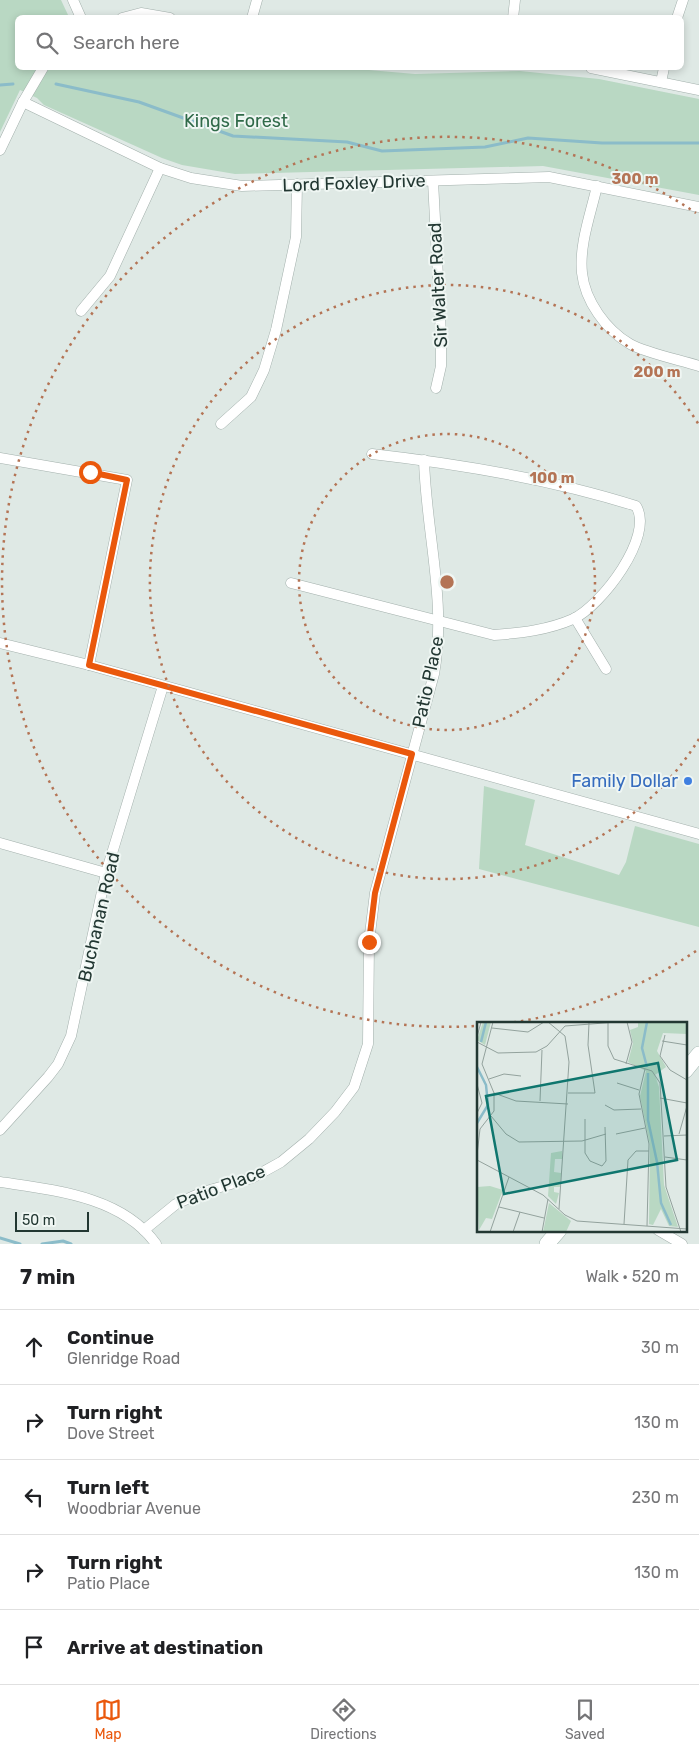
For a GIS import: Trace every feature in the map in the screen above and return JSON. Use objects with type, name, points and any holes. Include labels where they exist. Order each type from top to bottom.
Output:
[{"type":"street","points":[[73,0],[80,15]]},
{"type":"street","points":[[253,15],[256,0]]},
{"type":"street","points":[[513,15],[515,0]]},
{"type":"street","points":[[678,15],[682,0]]},
{"type":"street","points":[[133,15],[141,13],[153,15]]},
{"type":"street","points":[[0,150],[23,102],[42,70]]},
{"type":"street","points":[[601,70],[699,90]]},
{"type":"street","points":[[661,82],[664,70]]},
{"type":"street","name":"Lord Foxley Drive","points":[[23,102],[160,168],[191,178],[242,186],[549,176],[699,207]]},
{"type":"street","points":[[81,311],[110,276],[160,168]]},
{"type":"street","name":"Sir Walter Road","points":[[433,180],[441,336],[441,366],[436,388]]},
{"type":"street","points":[[221,424],[252,397],[264,370],[276,330],[296,236],[297,184]]},
{"type":"street","points":[[597,186],[584,242],[582,273],[590,299],[604,323],[630,344],[699,366]]},
{"type":"street","points":[[291,583],[494,635],[528,632],[575,618],[610,587],[623,566],[640,529],[641,514],[636,506],[609,497],[468,467],[372,454]]},
{"type":"street","points":[[0,458],[127,480],[89,665]]},
{"type":"street","name":"Patio Place","points":[[144,1230],[176,1204],[203,1192],[252,1178],[281,1162],[309,1139],[335,1112],[354,1087],[368,1044],[369,942],[375,893],[434,674],[440,620],[424,460]]},
{"type":"street","points":[[575,618],[606,669]]},
{"type":"street","points":[[0,643],[89,665],[699,834]]},
{"type":"street","name":"Buchanan Road","points":[[0,1130],[58,1064],[71,1036],[106,873],[163,686]]},
{"type":"street","points":[[0,843],[106,873]]},
{"type":"street","points":[[686,1070],[699,1054]]},
{"type":"street","points":[[0,1182],[83,1198],[110,1207],[144,1230],[156,1244]]},
{"type":"street","points":[[547,1244],[557,1232]]},
{"type":"street","points":[[661,1232],[682,1244]]},
{"type":"green space","name":"Kings Forest","points":[[0,0],[61,0],[68,15],[15,15],[15,70],[369,70],[415,74],[520,71],[599,79],[699,99],[699,195],[543,166],[235,174],[182,165],[162,158],[44,105],[37,98],[20,90],[0,132]]},
{"type":"green space","points":[[484,786],[535,800],[525,845],[619,875],[626,862],[635,826],[699,844],[699,927],[479,869]]},
{"type":"waterway","points":[[0,85],[13,84]]},
{"type":"waterway","points":[[56,84],[139,102],[233,136],[347,142],[382,151],[485,147],[528,138],[602,143],[699,143]]},
{"type":"waterway","points":[[0,1238],[20,1244]]},
{"type":"waterway","points":[[42,1244],[63,1241],[71,1244]]},
{"type":"place","name":"Family Dollar","points":[[688,781]]},
{"type":"route","points":[[90,472],[127,480],[89,665],[412,754],[375,893],[369,942]]}]
